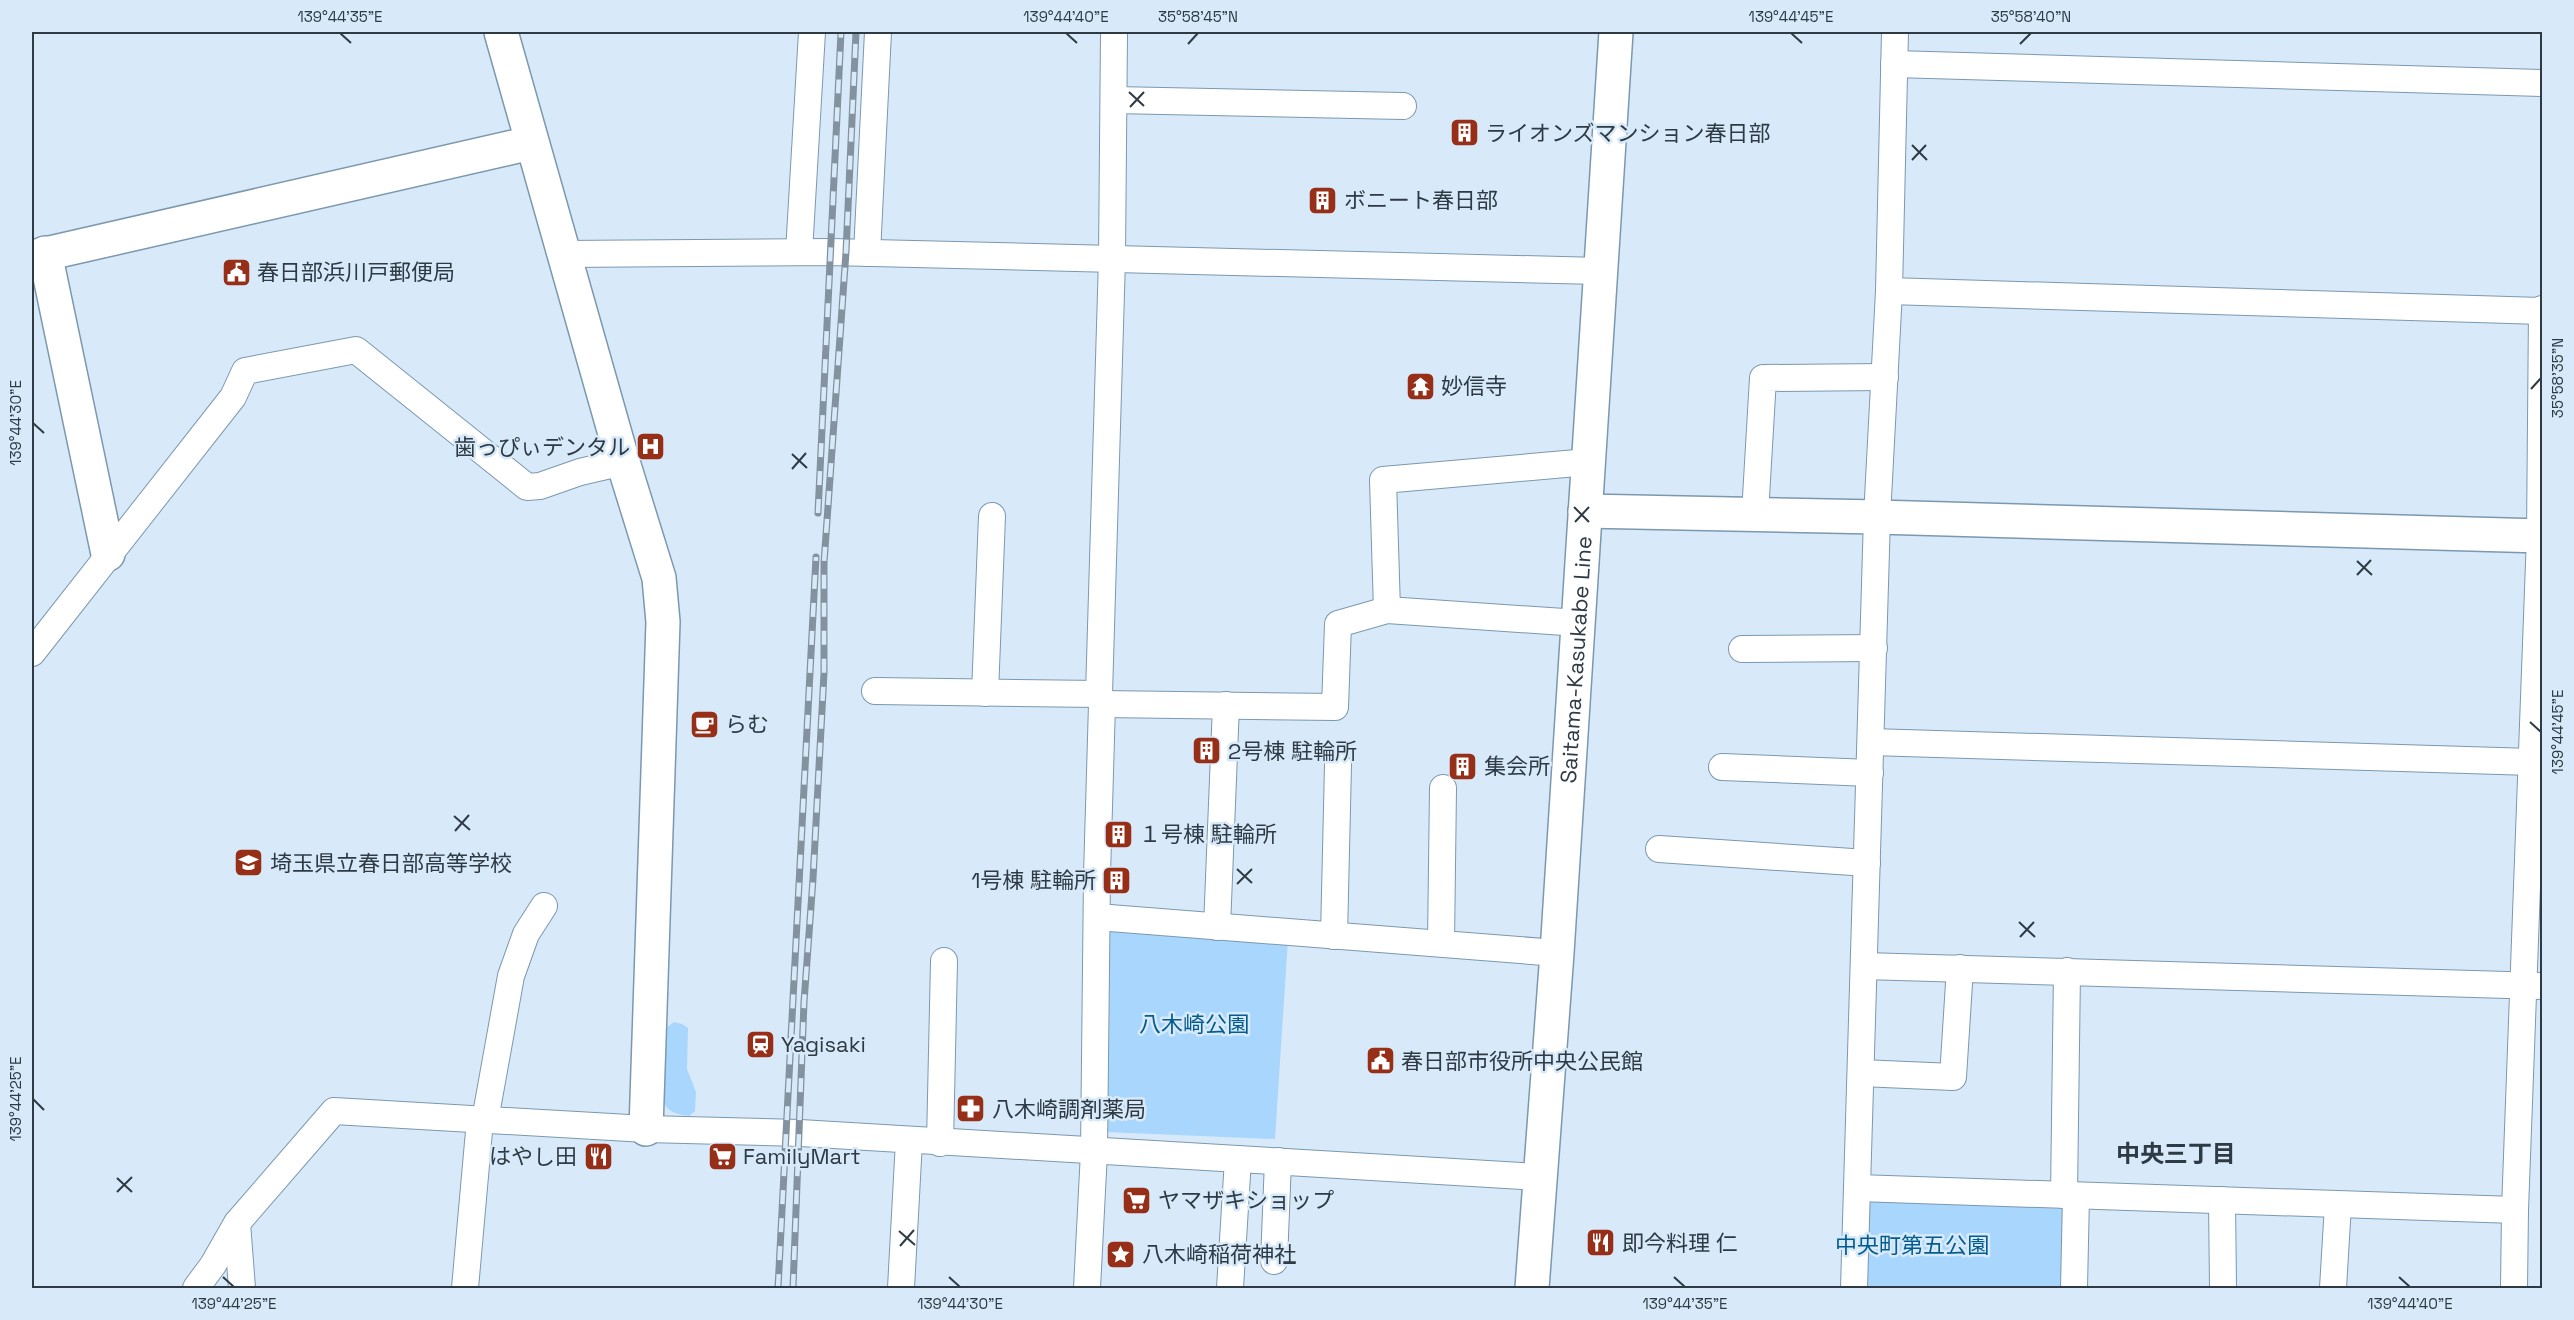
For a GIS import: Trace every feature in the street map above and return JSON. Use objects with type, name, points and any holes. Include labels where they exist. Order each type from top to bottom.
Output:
[{"type":"street","points":[[501,32],[623,462],[659,578],[663,622],[646,1129]]},
{"type":"street","points":[[798,252],[812,32]]},
{"type":"street","points":[[867,253],[878,32]]},
{"type":"street","points":[[1087,1288],[1094,1152],[1101,699],[1112,259],[1114,32]]},
{"type":"street","name":"Saitama-Kasukabe Line","points":[[1532,1288],[1557,953],[1616,32]]},
{"type":"street","points":[[1854,1288],[1877,517],[1888,291],[1895,32]]},
{"type":"street","points":[[1894,64],[2542,83]]},
{"type":"street","points":[[1114,100],[1403,106]]},
{"type":"street","points":[[108,554],[38,255],[531,143]]},
{"type":"street","points":[[563,254],[867,253],[1600,271]]},
{"type":"street","points":[[1888,291],[2542,310],[2541,536],[2532,762],[2534,985],[2515,1210],[2514,1288]]},
{"type":"street","points":[[32,653],[233,397],[244,371],[356,350],[527,487],[540,486],[580,472],[623,462]]},
{"type":"street","points":[[1755,514],[1763,378],[1884,377]]},
{"type":"street","points":[[1387,610],[1383,480],[1588,462]]},
{"type":"street","points":[[1585,511],[2541,536]]},
{"type":"street","points":[[985,693],[992,516]]},
{"type":"street","points":[[875,691],[985,693],[1226,705],[1335,707],[1338,624],[1387,610],[1579,622]]},
{"type":"street","points":[[1742,649],[1874,648]]},
{"type":"street","points":[[1217,927],[1226,705]]},
{"type":"street","points":[[1870,742],[2532,762]]},
{"type":"street","points":[[1334,936],[1338,765]]},
{"type":"street","points":[[1722,767],[1870,773]]},
{"type":"street","points":[[1441,943],[1443,788]]},
{"type":"street","points":[[1659,849],[1867,863]]},
{"type":"street","points":[[465,1288],[483,1120],[511,976],[526,934],[544,906]]},
{"type":"street","points":[[1097,917],[1557,953]]},
{"type":"street","points":[[940,1143],[944,961]]},
{"type":"street","points":[[1864,966],[2534,985]]},
{"type":"street","points":[[1861,1073],[1953,1077],[1960,968]]},
{"type":"street","points":[[2067,971],[2073,1288]]},
{"type":"street","points":[[196,1288],[213,1265],[237,1223],[334,1111],[646,1129],[800,1133],[1540,1177]]},
{"type":"street","points":[[901,1288],[909,1141]]},
{"type":"street","points":[[1230,1288],[1238,1159]]},
{"type":"street","points":[[1274,1261],[1278,1161]]},
{"type":"street","points":[[1858,1188],[2515,1210]]},
{"type":"street","points":[[2222,1200],[2223,1288]]},
{"type":"street","points":[[2333,1288],[2338,1204]]},
{"type":"street","points":[[237,1223],[242,1288]]},
{"type":"green space","name":"八木崎公園","points":[[1115,927],[1288,939],[1275,1139],[1105,1132],[1106,935]]},
{"type":"green space","points":[[674,1022],[688,1028],[687,1069],[696,1092],[695,1111],[689,1116],[672,1111],[666,1106],[662,1097],[665,1029]]},
{"type":"green space","name":"中央町第五公園","points":[[1869,1200],[2067,1207],[2064,1288],[1866,1288]]},
{"type":"railway","points":[[818,513],[841,32]]},
{"type":"railway","points":[[793,1288],[804,1002],[824,673],[824,563],[846,252],[856,32]]},
{"type":"railway","points":[[778,1288],[816,557]]},
{"type":"place","name":"ライオンズマンション春日部","points":[[1464,133]]},
{"type":"place","name":"ボニート春日部","points":[[1323,200]]},
{"type":"place","name":"春日部浜川戸郵便局","points":[[236,272]]},
{"type":"place","name":"妙信寺","points":[[1420,386]]},
{"type":"place","name":"歯っぴぃデンタル","points":[[651,447]]},
{"type":"place","name":"らむ","points":[[704,724]]},
{"type":"place","name":"2号棟 駐輪所","points":[[1207,751]]},
{"type":"place","name":"集会所","points":[[1463,766]]},
{"type":"place","name":"１号棟 駐輪所","points":[[1118,834]]},
{"type":"place","name":"埼玉県立春日部高等学校","points":[[249,863]]},
{"type":"place","name":"1号棟 駐輪所","points":[[1117,880]]},
{"type":"place","name":"Yagisaki","points":[[760,1044]]},
{"type":"place","name":"春日部市役所中央公民館","points":[[1380,1061]]},
{"type":"place","name":"八木崎調剤薬局","points":[[971,1109]]},
{"type":"place","name":"はやし田","points":[[598,1156]]},
{"type":"place","name":"FamilyMart","points":[[722,1156]]},
{"type":"place","name":"ヤマザキショップ","points":[[1137,1200]]},
{"type":"place","name":"即今料理 仁","points":[[1601,1243]]},
{"type":"place","name":"八木崎稲荷神社","points":[[1121,1254]]},
{"type":"district","name":"中央三丁目","points":[[2176,1153]]}]
